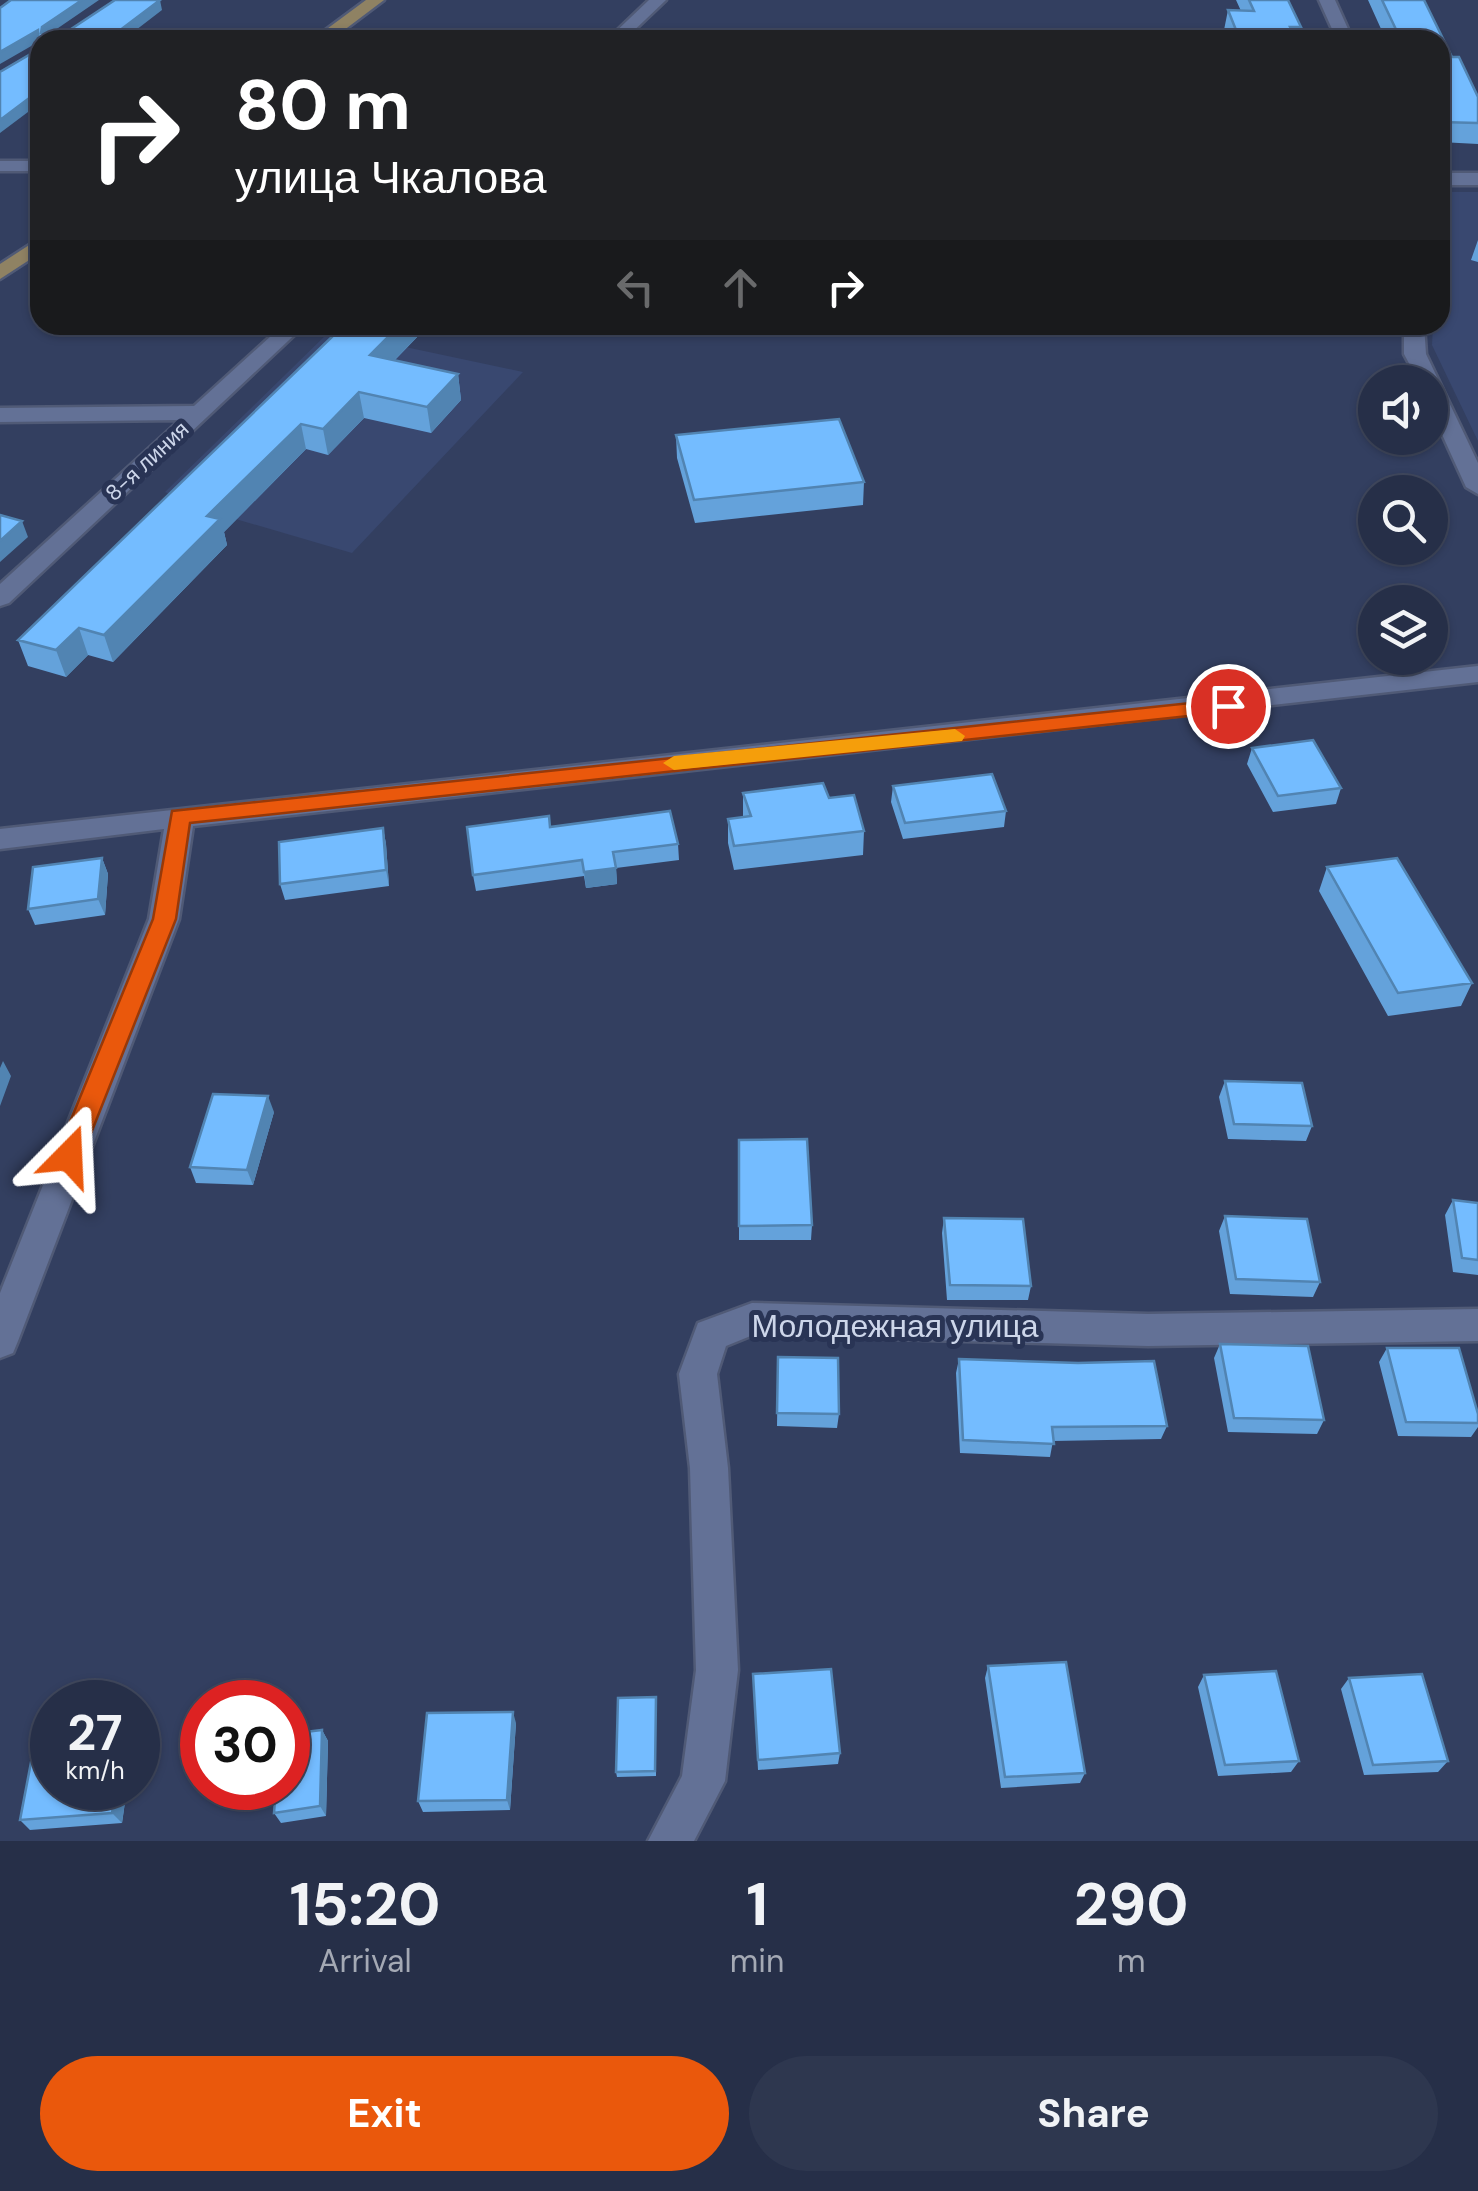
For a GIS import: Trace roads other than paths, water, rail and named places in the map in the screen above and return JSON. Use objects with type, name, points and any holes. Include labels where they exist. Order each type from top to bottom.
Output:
[{"type":"main road","points":[[334,30],[376,0]]},
{"type":"main road","points":[[0,273],[30,251]]},
{"type":"street","points":[[626,30],[658,0]]},
{"type":"street","points":[[1327,0],[1340,30]]},
{"type":"street","points":[[0,166],[30,166]]},
{"type":"street","points":[[1450,179],[1478,180]]},
{"type":"street","name":"8-я линия","points":[[0,598],[285,335]]},
{"type":"street","points":[[1415,335],[1421,365]]},
{"type":"street","points":[[0,415],[198,413]]},
{"type":"street","points":[[1448,423],[1478,487]]},
{"type":"street","points":[[0,839],[180,816],[1120,720],[1478,674]]},
{"type":"street","points":[[0,1341],[82,1119],[164,919],[180,816]]},
{"type":"street","name":"Молодежная улица","points":[[670,1841],[703,1782],[717,1670],[709,1468],[698,1374],[711,1335],[752,1319],[1148,1330],[1478,1325]]}]
